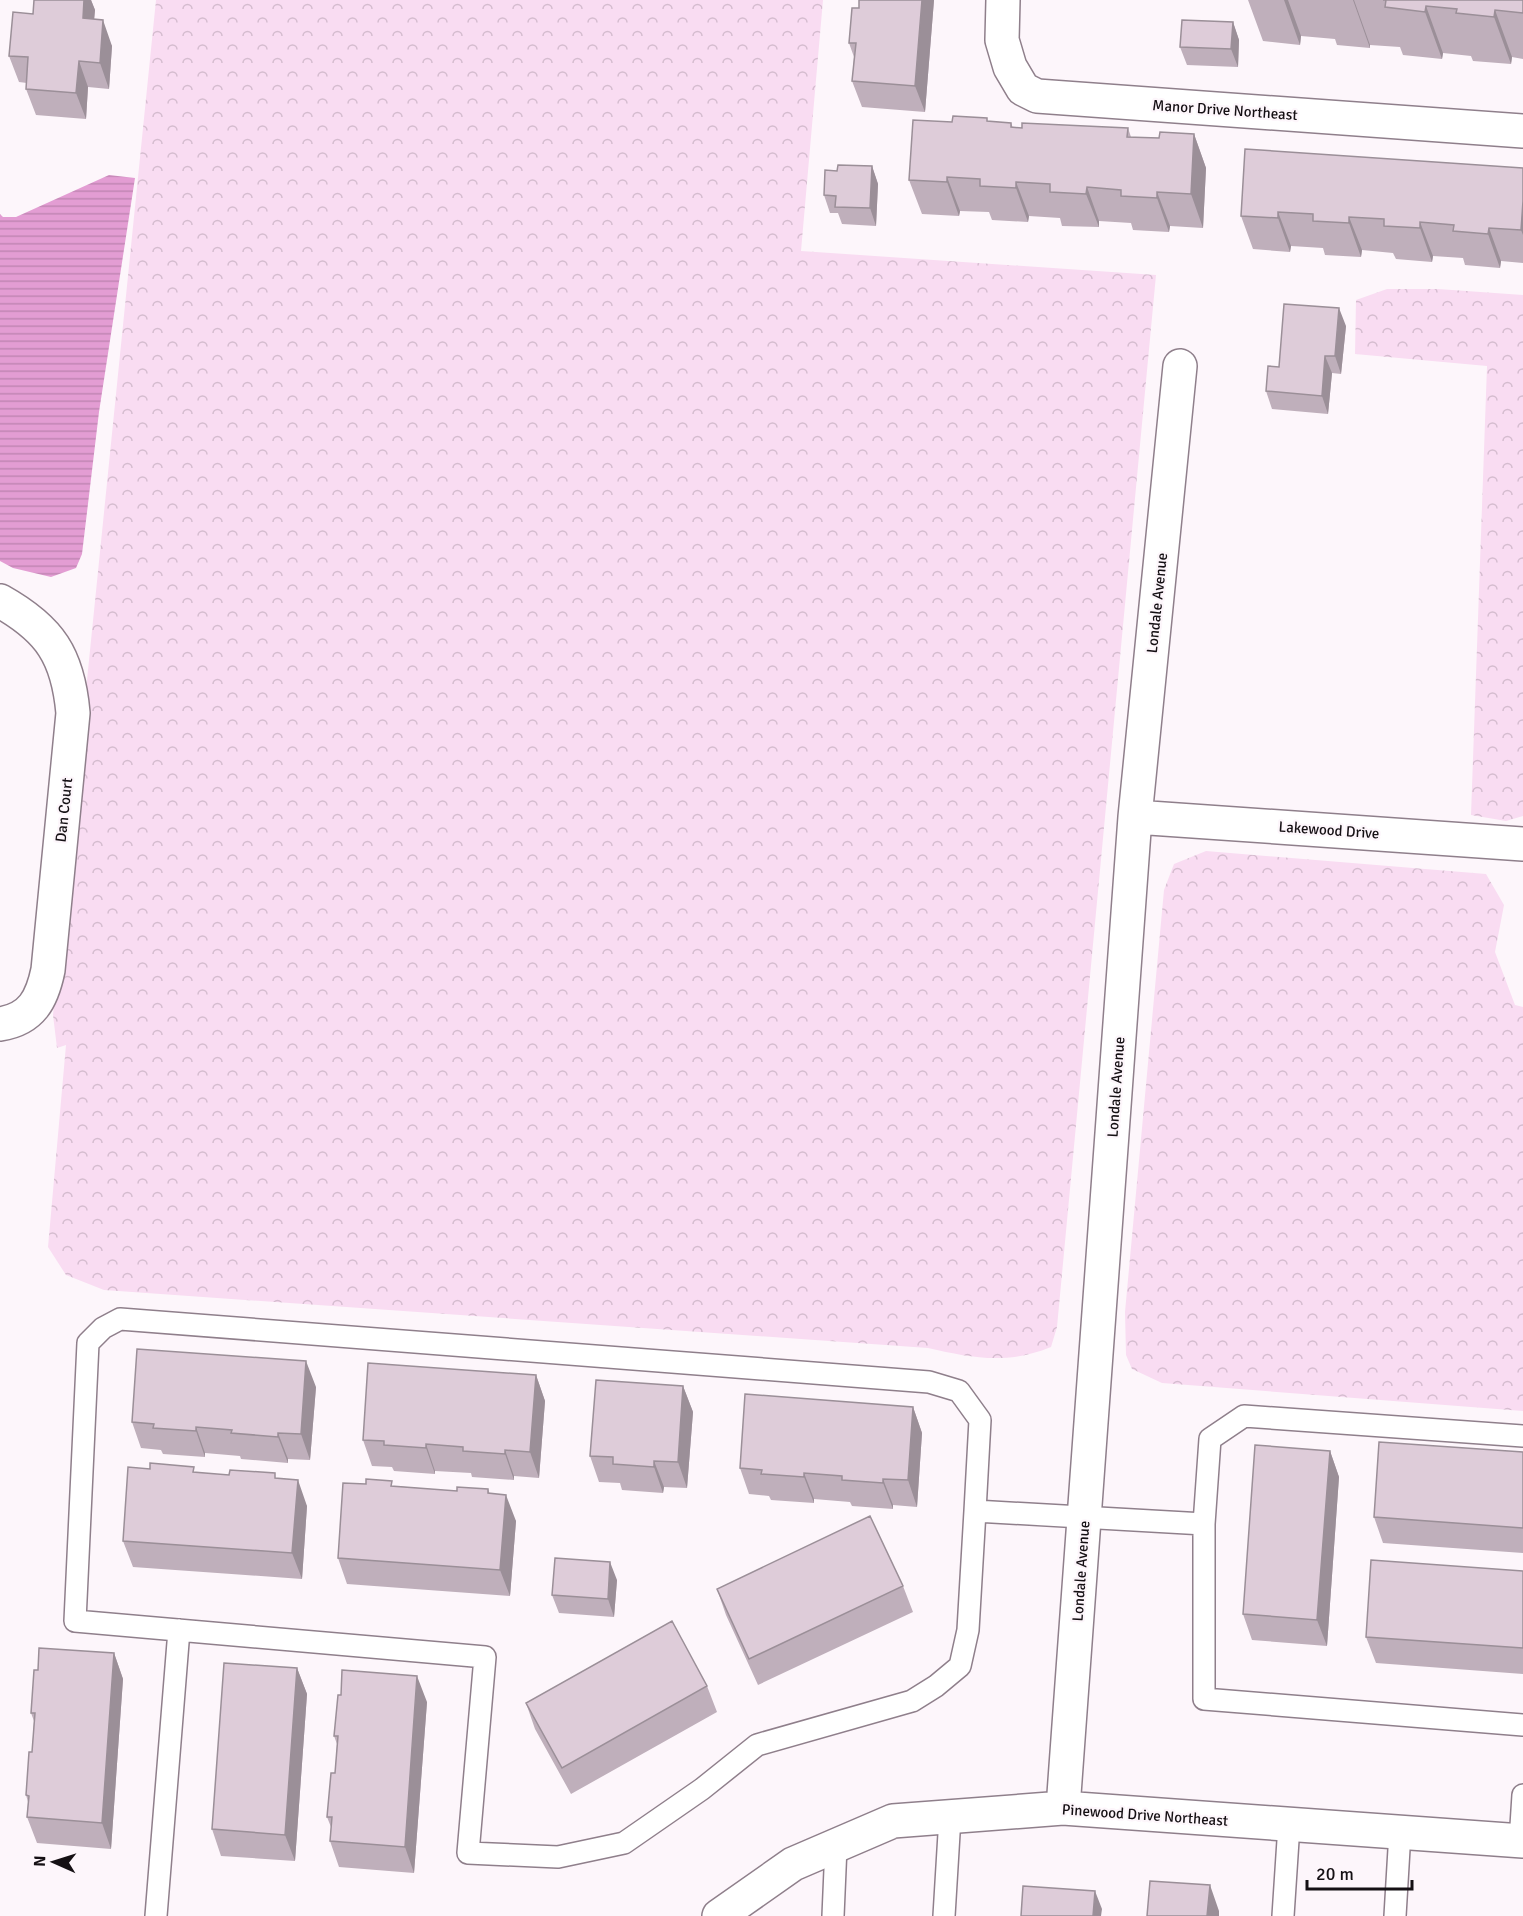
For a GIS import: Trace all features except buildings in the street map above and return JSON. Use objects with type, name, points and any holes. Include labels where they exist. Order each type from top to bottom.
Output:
[{"type":"street","name":"Manor Drive Northeast","points":[[1003,0],[1002,40],[1010,67],[1023,89],[1037,96],[1523,131]]},
{"type":"street","name":"Londale Avenue","points":[[1064,1808],[1135,817],[1180,366]]},
{"type":"street","name":"Dan Court","points":[[0,602],[20,612],[40,628],[55,649],[65,668],[71,689],[73,713],[44,991],[34,1007],[20,1018],[0,1024]]},
{"type":"street","name":"Lakewood Drive","points":[[1135,817],[1523,844]]},
{"type":"street","name":"Pinewood Drive Northeast","points":[[719,1916],[793,1864],[893,1821],[1064,1808],[1522,1841]]},
{"type":"lane","points":[[120,1319],[929,1382],[959,1391],[980,1420],[975,1511],[966,1639],[960,1666],[936,1686],[912,1701],[757,1745],[702,1789],[624,1843],[558,1857],[468,1853],[485,1657],[75,1621],[88,1343],[103,1328],[120,1319]]},
{"type":"lane","points":[[1523,1436],[1244,1416],[1210,1439],[1204,1524],[1204,1699],[1523,1725]]},
{"type":"lane","points":[[975,1511],[1204,1524]]},
{"type":"lane","points":[[156,1916],[179,1630]]},
{"type":"lane","points":[[1522,1841],[1523,1795]]},
{"type":"lane","points":[[944,1916],[950,1817]]},
{"type":"lane","points":[[1283,1916],[1289,1825]]},
{"type":"lane","points":[[1395,1916],[1400,1833]]},
{"type":"lane","points":[[834,1916],[836,1846]]},
{"type":"green space","points":[[156,0],[823,0],[801,251],[1156,275],[1057,1327],[1051,1347],[1035,1353],[1004,1358],[975,1357],[928,1348],[104,1290],[66,1275],[48,1247],[66,1045],[57,1048],[53,1015]]},
{"type":"green space","points":[[1387,289],[1438,289],[1523,295],[1523,816],[1506,821],[1471,815],[1487,366],[1355,354],[1356,300]]},
{"type":"green space","points":[[1206,851],[1486,874],[1504,905],[1495,952],[1515,1005],[1523,1007],[1523,1411],[1162,1383],[1132,1369],[1126,1355],[1125,1312],[1164,890],[1174,864]]},
{"type":"shaded area","points":[[109,175],[135,178],[99,412],[82,554],[76,568],[51,577],[13,568],[0,561],[0,214],[3,217],[16,217]]}]
